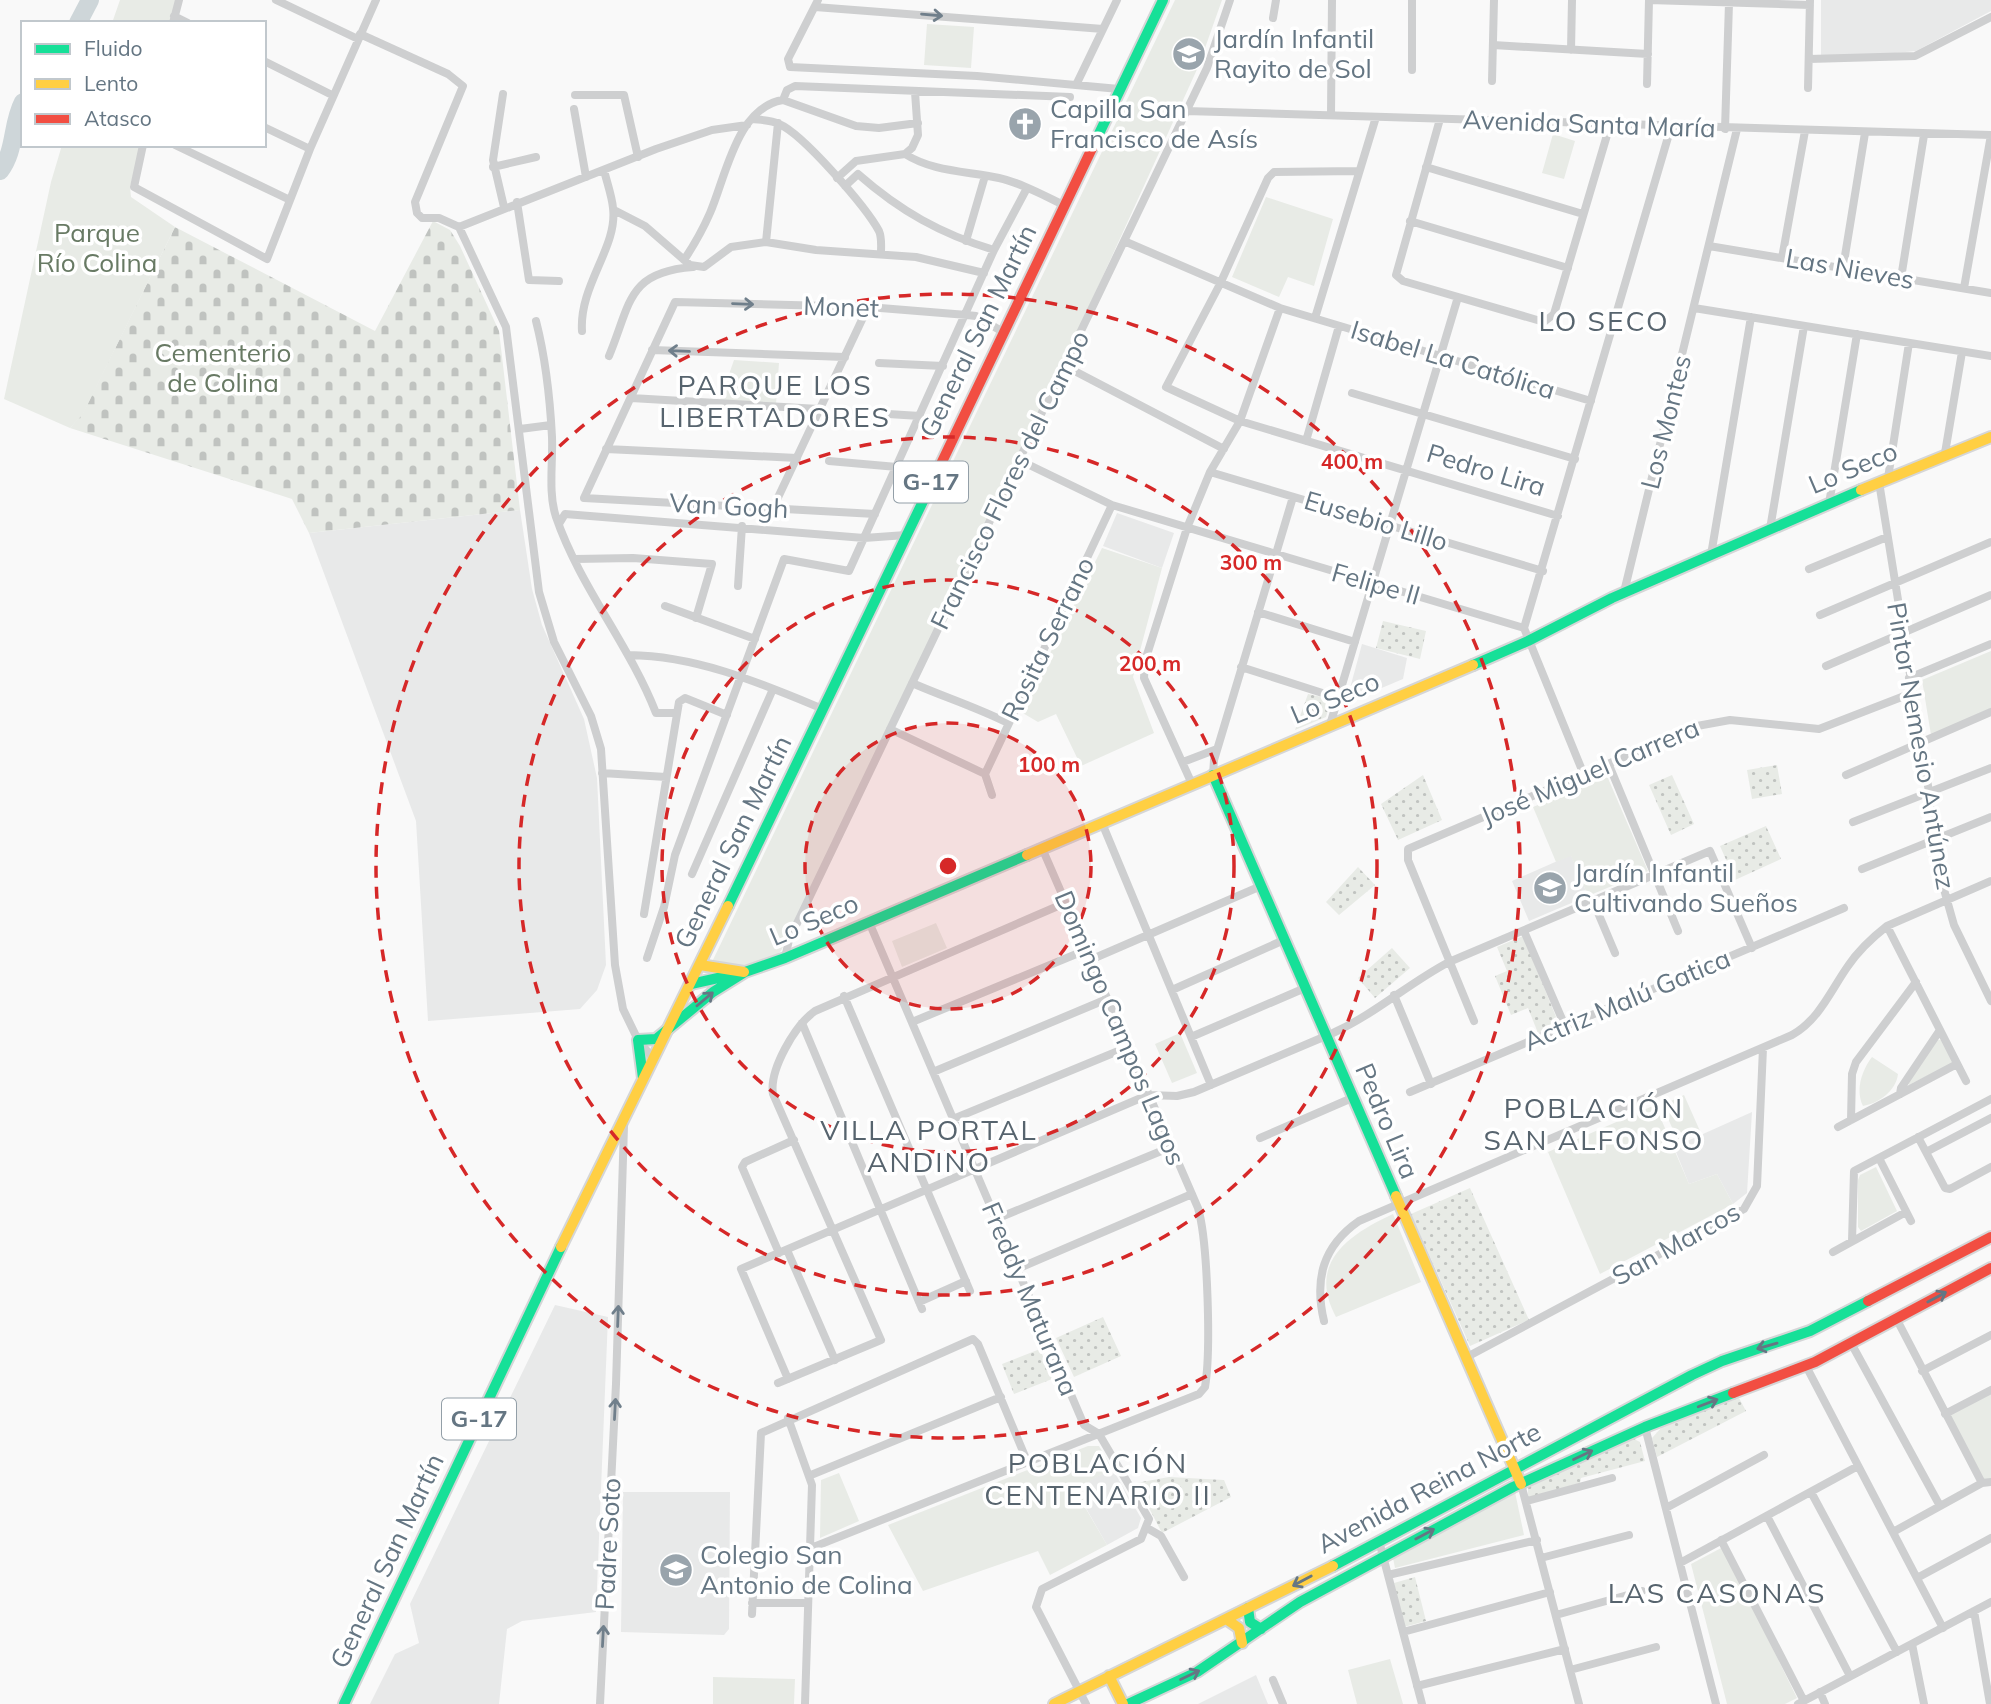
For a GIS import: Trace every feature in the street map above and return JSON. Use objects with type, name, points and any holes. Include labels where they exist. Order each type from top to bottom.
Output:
[{"type":"main road","name":"General San Martín","points":[[344,1704],[494,1386],[691,984],[1163,0]]},
{"type":"main road","name":"Lo Seco","points":[[691,984],[745,972],[785,958],[1528,641],[1624,592],[1945,453],[1991,437]]},
{"type":"main road","name":"Pedro Lira","points":[[1213,775],[1521,1483]]},
{"type":"main road","points":[[700,965],[721,971],[745,972]]},
{"type":"main road","points":[[643,1080],[638,1040],[656,1038],[668,1031],[713,992],[745,972]]},
{"type":"main road","name":"Avenida Reina Norte","points":[[1054,1704],[1067,1701],[1079,1691],[1379,1541],[1513,1467],[1722,1361],[1786,1340],[1830,1321],[1991,1237]]},
{"type":"main road","name":"Avenida Reina Norte","points":[[1126,1704],[1197,1672],[1300,1602],[1521,1483],[1645,1427],[1806,1366],[1991,1268]]},
{"type":"main road","points":[[1248,1608],[1250,1622],[1261,1629]]},
{"type":"main road","points":[[1226,1619],[1239,1628],[1242,1643]]},
{"type":"main road","points":[[1110,1676],[1126,1704]]},
{"type":"street","points":[[174,19],[179,0]]},
{"type":"street","points":[[275,0],[448,74],[463,86],[458,104],[429,163],[415,202],[417,213],[422,218],[439,218],[459,227],[506,327],[539,592],[562,661],[595,726],[602,773],[615,965],[622,1009],[638,1040],[653,1058]]},
{"type":"street","points":[[143,147],[134,187],[267,259],[332,95],[376,0]]},
{"type":"street","points":[[1077,83],[1117,0]]},
{"type":"street","name":"Francisco Flores del Campo","points":[[785,958],[789,940],[1207,68],[1230,0]]},
{"type":"street","points":[[1273,18],[1276,0]]},
{"type":"street","points":[[1331,116],[1332,0]]},
{"type":"street","points":[[1412,0],[1412,70]]},
{"type":"street","points":[[1492,81],[1494,0]]},
{"type":"street","points":[[1571,50],[1572,0]]},
{"type":"street","points":[[1647,83],[1649,0],[1810,2],[1808,88]]},
{"type":"street","points":[[1725,129],[1729,3]]},
{"type":"street","points":[[1103,29],[817,4],[788,60],[788,65],[792,68],[1077,83],[1119,89]]},
{"type":"street","points":[[1809,59],[1915,56],[1991,17]]},
{"type":"street","points":[[1493,46],[1648,54]]},
{"type":"street","points":[[266,62],[332,95]]},
{"type":"street","points":[[783,100],[787,90],[799,85],[915,93],[970,91],[1070,97]]},
{"type":"street","points":[[837,178],[861,159],[905,154],[915,144],[918,123],[915,93]]},
{"type":"street","points":[[503,94],[493,167],[504,207]]},
{"type":"street","points":[[575,95],[624,95],[638,157]]},
{"type":"street","points":[[684,260],[709,216],[750,122],[764,105],[783,100],[856,126],[879,128],[918,123]]},
{"type":"street","points":[[574,109],[586,177]]},
{"type":"street","name":"Avenida Santa María","points":[[1186,111],[1991,135]]},
{"type":"street","points":[[1315,318],[1376,117]]},
{"type":"street","points":[[1440,119],[1396,275],[1403,281],[1541,322],[1549,321],[1568,268],[1610,125]]},
{"type":"street","points":[[459,227],[517,202],[712,130],[750,122],[778,123],[805,144],[845,186],[878,230],[881,253]]},
{"type":"street","points":[[766,242],[778,123]]},
{"type":"street","points":[[1584,775],[1524,628],[1543,571],[1671,127]]},
{"type":"street","points":[[266,128],[310,149]]},
{"type":"street","name":"Los Montes","points":[[1624,592],[1737,129]]},
{"type":"street","points":[[1782,258],[1805,131]]},
{"type":"street","points":[[1843,268],[1865,133]]},
{"type":"street","points":[[1901,278],[1924,135]]},
{"type":"street","points":[[1964,288],[1991,135]]},
{"type":"street","points":[[179,147],[290,200]]},
{"type":"street","points":[[905,154],[917,162],[1027,188],[1064,205]]},
{"type":"street","points":[[493,167],[536,157]]},
{"type":"street","points":[[1426,167],[1583,214]]},
{"type":"street","points":[[582,331],[586,294],[604,253],[614,210],[604,170]]},
{"type":"street","points":[[1220,284],[1268,178],[1274,172],[1359,171]]},
{"type":"street","points":[[845,186],[858,174],[907,214],[966,242],[994,250]]},
{"type":"street","points":[[966,242],[985,177]]},
{"type":"street","points":[[647,958],[664,907],[675,855],[784,559],[849,571],[967,315],[994,250],[1027,188]]},
{"type":"street","points":[[517,202],[529,280],[559,281]]},
{"type":"street","points":[[614,210],[645,226],[693,267]]},
{"type":"street","points":[[1410,221],[1568,268]]},
{"type":"street","name":"Isabel La Católica","points":[[1125,241],[1280,308],[1591,401]]},
{"type":"street","points":[[608,356],[629,303],[642,281],[660,273],[707,266],[731,247],[766,242],[816,250],[881,253],[936,261],[984,273]]},
{"type":"street","name":"Las Nieves","points":[[1709,246],[1991,293]]},
{"type":"street","name":"Pedro Lira","points":[[1220,284],[1167,387],[1240,421],[1558,516]]},
{"type":"street","points":[[1330,725],[1458,297]]},
{"type":"street","name":"Monet","points":[[652,350],[675,302],[868,307],[967,315],[976,316],[1003,331]]},
{"type":"street","points":[[773,508],[868,307]]},
{"type":"street","points":[[1192,784],[1144,678],[1145,662],[1187,528],[1210,472],[1240,421],[1280,308]]},
{"type":"street","points":[[1694,308],[1991,356]]},
{"type":"street","points":[[1711,555],[1751,317]]},
{"type":"street","points":[[536,321],[546,365],[553,498],[559,524],[593,598],[629,655],[656,713],[677,713]]},
{"type":"street","points":[[1306,441],[1339,326]]},
{"type":"street","points":[[1770,529],[1804,326]]},
{"type":"street","points":[[1829,504],[1857,334]]},
{"type":"street","name":"Pintor Nemesio Antúnez","points":[[1909,343],[1883,480],[1887,537],[1929,792],[1932,841],[1946,899],[1963,945],[1991,1001]]},
{"type":"street","points":[[797,458],[606,449],[652,350],[845,357]]},
{"type":"street","points":[[1945,453],[1962,352]]},
{"type":"street","points":[[879,363],[943,366]]},
{"type":"street","points":[[1065,366],[1224,449]]},
{"type":"street","points":[[1352,393],[1574,459]]},
{"type":"street","points":[[631,398],[819,409]]},
{"type":"street","points":[[856,412],[920,416]]},
{"type":"street","points":[[520,429],[551,425]]},
{"type":"street","name":"Van Gogh","points":[[606,449],[584,498],[875,514]]},
{"type":"street","name":"Felipe II","points":[[1019,460],[1112,505],[1524,628]]},
{"type":"street","points":[[829,461],[897,467]]},
{"type":"street","name":"Eusebio Lillo","points":[[1210,472],[1543,571]]},
{"type":"street","points":[[1213,775],[1217,749],[1293,496]]},
{"type":"street","name":"Rosita Serrano","points":[[985,774],[1112,505]]},
{"type":"street","points":[[559,524],[565,514],[864,537],[906,535]]},
{"type":"street","points":[[738,586],[742,526]]},
{"type":"street","points":[[1809,569],[1887,537]]},
{"type":"street","points":[[1820,615],[1991,542]]},
{"type":"street","points":[[575,559],[633,558],[712,565],[696,618]]},
{"type":"street","points":[[1826,666],[1991,594]]},
{"type":"street","points":[[665,606],[755,639]]},
{"type":"street","points":[[1258,612],[1355,642]]},
{"type":"street","points":[[1909,678],[1991,644]]},
{"type":"street","points":[[629,655],[689,660],[741,676],[823,709]]},
{"type":"street","points":[[1241,667],[1338,698]]},
{"type":"street","points":[[912,683],[952,701],[971,704],[1008,723]]},
{"type":"street","points":[[692,874],[773,689]]},
{"type":"street","name":"José Miguel Carrera","points":[[1449,962],[1408,860],[1408,849],[1715,720],[1819,729],[1912,692]]},
{"type":"street","points":[[644,914],[680,700],[685,698],[727,715]]},
{"type":"street","points":[[1846,775],[1991,712]]},
{"type":"street","points":[[890,729],[985,774],[992,795]]},
{"type":"street","points":[[1183,762],[1217,749]]},
{"type":"street","points":[[1609,765],[1678,931]]},
{"type":"street","points":[[1853,822],[1991,768]]},
{"type":"street","points":[[602,773],[666,777]]},
{"type":"street","points":[[1862,869],[1991,817]]},
{"type":"street","points":[[1102,823],[1211,1085]]},
{"type":"street","name":"Domingo Campos Lagos","points":[[1042,848],[1198,1208],[1202,1225],[1207,1378],[1199,1394],[1099,1434]]},
{"type":"street","points":[[788,1379],[740,1269],[1149,1094],[1177,1096],[1211,1085],[1326,1036],[1356,1022],[1449,962],[1710,851],[1752,948]]},
{"type":"street","points":[[1324,1321],[1319,1283],[1333,1243],[1359,1221],[1793,1035],[1809,1023],[1850,962],[1887,926],[1991,881]]},
{"type":"street","points":[[1090,960],[1261,886]]},
{"type":"street","points":[[1593,901],[1615,953]]},
{"type":"street","points":[[778,1383],[881,1340],[773,1094],[771,1080],[802,1023],[815,1011],[844,996],[1065,903]]},
{"type":"street","name":"Actriz Malú Gatica","points":[[1410,1092],[1844,908]]},
{"type":"street","name":"Freddy Maturana","points":[[869,922],[1084,1425],[1099,1434],[1149,1519],[1147,1528],[1161,1536],[1184,1577]]},
{"type":"street","points":[[1887,926],[1966,1081]]},
{"type":"street","points":[[1524,931],[1565,1026]]},
{"type":"street","points":[[1172,990],[1284,940]]},
{"type":"street","points":[[912,1022],[1086,950]]},
{"type":"street","points":[[1449,962],[1474,1021]]},
{"type":"street","points":[[1851,1121],[1852,1074],[1856,1062],[1916,982]]},
{"type":"street","points":[[1191,1037],[1305,988]]},
{"type":"street","points":[[1394,995],[1430,1084]]},
{"type":"street","points":[[844,996],[970,1291]]},
{"type":"street","points":[[933,1072],[1107,999]]},
{"type":"street","points":[[802,1023],[921,1305],[966,1282]]},
{"type":"street","points":[[1900,1094],[1901,1088],[1940,1030]]},
{"type":"street","points":[[953,1119],[1128,1046]]},
{"type":"street","name":"San Marcos","points":[[1465,1358],[1744,1209],[1757,1186],[1763,1048]]},
{"type":"street","points":[[1838,1127],[1957,1064]]},
{"type":"street","points":[[1260,1138],[1352,1098]]},
{"type":"street","points":[[1852,1241],[1854,1171],[1988,1101],[1991,1117],[1926,1152]]},
{"type":"street","name":"Padre Soto","points":[[600,1704],[616,1384],[624,1119]]},
{"type":"street","points":[[1918,1138],[1945,1188],[1950,1189],[1991,1167]]},
{"type":"street","points":[[794,1140],[745,1162],[742,1167],[835,1360]]},
{"type":"street","points":[[996,1219],[1171,1147]]},
{"type":"street","points":[[1879,1158],[1911,1221]]},
{"type":"street","points":[[1017,1269],[1192,1194]]},
{"type":"street","points":[[1833,1252],[1906,1212]]},
{"type":"street","points":[[1893,1532],[1987,1483],[1945,1414],[1896,1318]]},
{"type":"street","points":[[1922,1371],[1991,1335]]},
{"type":"street","points":[[751,1614],[761,1433],[973,1339],[978,1344],[1027,1461]]},
{"type":"street","points":[[1851,1343],[1940,1506]]},
{"type":"street","points":[[1806,1366],[1943,1628]]},
{"type":"street","points":[[1945,1414],[1991,1391]]},
{"type":"street","points":[[811,1475],[1001,1398]]},
{"type":"street","points":[[788,1419],[811,1475],[805,1704]]},
{"type":"street","points":[[1645,1427],[1716,1704]]},
{"type":"street","points":[[811,1548],[1099,1434]]},
{"type":"street","points":[[1665,1508],[1764,1455]]},
{"type":"street","points":[[1680,1563],[1858,1466]]},
{"type":"street","points":[[1527,1501],[1612,1478]]},
{"type":"street","points":[[1521,1483],[1579,1704]]},
{"type":"street","points":[[1811,1492],[1896,1652]]},
{"type":"street","points":[[1766,1516],[1850,1676]]},
{"type":"street","points":[[1086,1704],[1036,1607],[1037,1598],[1042,1589],[1141,1539],[1147,1528]]},
{"type":"street","points":[[1541,1558],[1629,1535]]},
{"type":"street","points":[[1917,1578],[1991,1538]]},
{"type":"street","points":[[1388,1575],[1536,1539]]},
{"type":"street","points":[[1721,1540],[1801,1702],[1991,1602]]},
{"type":"street","points":[[1379,1541],[1422,1704]]},
{"type":"street","points":[[1556,1615],[1642,1591]]},
{"type":"street","points":[[1403,1632],[1550,1592]]},
{"type":"street","points":[[752,1603],[807,1603]]},
{"type":"street","points":[[1975,1611],[1990,1704]]},
{"type":"street","points":[[1912,1644],[1924,1704]]},
{"type":"street","points":[[1570,1670],[1656,1647]]},
{"type":"street","points":[[1417,1686],[1565,1649]]},
{"type":"street","points":[[1273,1680],[1283,1704]]},
{"type":"street","points":[[1821,1692],[1825,1704]]},
{"type":"shaded area","points":[[1821,0],[1991,0],[1991,11],[1916,51],[1874,55],[1821,55]]},
{"type":"shaded area","points":[[520,510],[532,589],[542,625],[584,719],[597,778],[606,965],[597,990],[580,1009],[428,1021],[416,821],[309,533]]},
{"type":"shaded area","points":[[1117,513],[1174,533],[1162,568],[1103,546]]},
{"type":"shaded area","points":[[1362,644],[1407,658],[1403,679],[1346,703]]},
{"type":"shaded area","name":"Jardín Infantil Cultivando Sueños","points":[[1571,855],[1588,896],[1529,921],[1512,881]]},
{"type":"shaded area","points":[[1752,1112],[1747,1193],[1733,1204],[1717,1174],[1689,1184],[1674,1147]]},
{"type":"shaded area","points":[[555,1305],[608,1317],[596,1612],[522,1621],[507,1629],[499,1704],[370,1704],[395,1654],[419,1643],[410,1604]]},
{"type":"shaded area","points":[[1112,1468],[1141,1518],[1138,1528],[1107,1545],[1075,1489]]},
{"type":"shaded area","name":"Colegio San Antonio de Colina","points":[[623,1492],[730,1492],[729,1629],[724,1635],[621,1632]]},
{"type":"shaded area","points":[[1256,1675],[1268,1704],[1198,1704]]},
{"type":"green space","points":[[120,0],[177,0],[172,21],[113,21]]},
{"type":"green space","points":[[1175,0],[1222,0],[1199,65],[1026,445],[781,951],[758,963],[739,966],[711,964]]},
{"type":"green space","points":[[927,24],[974,27],[971,68],[924,65]]},
{"type":"green space","points":[[1553,134],[1575,141],[1564,179],[1542,173]]},
{"type":"green space","name":"Parque Río Colina","points":[[61,147],[140,147],[130,187],[131,197],[175,227],[83,414],[70,428],[4,399],[51,182]]},
{"type":"green space","points":[[1266,197],[1333,219],[1314,286],[1288,277],[1279,297],[1232,277]]},
{"type":"green space","name":"Cementerio de Colina","points":[[433,221],[450,230],[460,246],[499,331],[520,510],[309,533],[292,499],[70,428],[83,413],[175,227],[375,331]]},
{"type":"green space","points":[[734,360],[779,363],[776,404],[720,400]]},
{"type":"green space","points":[[1102,548],[1162,568],[1133,677],[1154,733],[1081,766],[1056,714],[1038,722],[1021,712]]},
{"type":"green space","points":[[1383,621],[1426,631],[1420,659],[1376,648]]},
{"type":"green space","points":[[1991,651],[1991,708],[1931,735],[1922,680]]},
{"type":"green space","points":[[1308,694],[1331,699],[1326,717],[1295,730]]},
{"type":"green space","points":[[1777,765],[1782,794],[1752,799],[1747,770]]},
{"type":"green space","points":[[1423,775],[1442,820],[1398,840],[1381,804]]},
{"type":"green space","points":[[1672,775],[1694,824],[1671,835],[1649,785]]},
{"type":"green space","points":[[1607,776],[1648,871],[1588,896],[1571,856],[1556,862],[1533,807]]},
{"type":"green space","points":[[1766,826],[1781,859],[1735,880],[1720,846]]},
{"type":"green space","points":[[1358,867],[1375,885],[1339,915],[1326,902]]},
{"type":"green space","points":[[936,923],[947,948],[902,967],[892,941]]},
{"type":"green space","points":[[1523,936],[1559,1024],[1538,1033],[1528,1008],[1511,1015],[1495,976],[1507,971],[1497,947]]},
{"type":"green space","points":[[1392,948],[1410,968],[1375,998],[1358,978]]},
{"type":"green space","points":[[1180,1033],[1197,1073],[1172,1083],[1155,1044]]},
{"type":"green space","points":[[1937,1040],[1941,1040],[1953,1063],[1909,1085],[1907,1082]]},
{"type":"green space","points":[[1872,1057],[1898,1074],[1897,1080],[1886,1095],[1863,1106],[1861,1080]]},
{"type":"green space","points":[[1684,1095],[1700,1131],[1678,1141],[1662,1105]]},
{"type":"green space","points":[[1655,1105],[1689,1184],[1717,1174],[1733,1204],[1600,1274],[1548,1152]]},
{"type":"green space","points":[[1876,1167],[1897,1211],[1861,1231],[1858,1227],[1858,1180],[1860,1175]]},
{"type":"green space","points":[[1470,1188],[1529,1320],[1470,1346],[1411,1214]]},
{"type":"green space","points":[[1393,1214],[1421,1282],[1336,1317],[1328,1298],[1326,1281],[1329,1266],[1337,1253],[1361,1231]]},
{"type":"green space","points":[[1103,1317],[1121,1356],[1074,1377],[1056,1338]]},
{"type":"green space","points":[[1040,1349],[1052,1379],[1014,1394],[1002,1364]]},
{"type":"green space","points":[[1991,1393],[1991,1481],[1983,1481],[1947,1415]]},
{"type":"green space","points":[[1739,1398],[1746,1411],[1657,1457],[1652,1438],[1662,1427]]},
{"type":"green space","points":[[1632,1438],[1640,1442],[1645,1461],[1581,1478],[1580,1483],[1528,1498],[1528,1486]]},
{"type":"green space","points":[[1088,1446],[1099,1446],[1112,1468],[1075,1490],[1107,1545],[1050,1575],[1038,1551],[923,1591],[888,1525]]},
{"type":"green space","points":[[839,1473],[859,1521],[820,1538],[821,1480]]},
{"type":"green space","points":[[1169,1477],[1224,1480],[1231,1497],[1162,1533],[1136,1483]]},
{"type":"green space","points":[[1515,1492],[1524,1535],[1395,1568],[1393,1558]]},
{"type":"green space","points":[[1723,1547],[1797,1698],[1785,1704],[1727,1704],[1691,1564]]},
{"type":"green space","points":[[1415,1577],[1426,1621],[1404,1627],[1394,1583]]},
{"type":"green space","points":[[1390,1659],[1403,1704],[1357,1704],[1348,1670]]},
{"type":"green space","points":[[713,1677],[795,1679],[794,1704],[713,1704]]},
{"type":"waterway","points":[[79,21],[90,0]]},
{"type":"waterway","points":[[0,171],[9,155],[21,106]]},
{"type":"traffic: fast","points":[[1096,140],[1163,0]]},
{"type":"traffic: fast","points":[[728,906],[940,466]]},
{"type":"traffic: fast","points":[[1473,665],[1528,641],[1612,598],[1861,490]]},
{"type":"traffic: fast","points":[[1213,775],[1396,1196]]},
{"type":"traffic: fast","points":[[691,984],[745,972],[785,958],[1027,855]]},
{"type":"traffic: fast","points":[[643,1078],[638,1040],[656,1039],[713,992],[745,972]]},
{"type":"traffic: fast","points":[[344,1704],[561,1247]]},
{"type":"traffic: fast","points":[[1333,1566],[1692,1375],[1722,1361],[1810,1331],[1868,1301]]},
{"type":"traffic: fast","points":[[1128,1704],[1197,1672],[1300,1602],[1513,1487],[1645,1427],[1733,1393]]},
{"type":"traffic: fast","points":[[1248,1608],[1250,1622],[1261,1629]]},
{"type":"traffic: slow","points":[[1861,490],[1991,437]]},
{"type":"traffic: slow","points":[[1027,855],[1473,665]]},
{"type":"traffic: slow","points":[[561,1247],[728,906]]},
{"type":"traffic: slow","points":[[700,965],[744,972]]},
{"type":"traffic: slow","points":[[1396,1196],[1521,1484]]},
{"type":"traffic: slow","points":[[1054,1704],[1333,1566]]},
{"type":"traffic: slow","points":[[1226,1619],[1239,1628],[1242,1643]]},
{"type":"traffic: slow","points":[[1109,1676],[1123,1704]]},
{"type":"traffic: jam","points":[[940,466],[1096,140]]},
{"type":"traffic: jam","points":[[1868,1301],[1991,1237]]},
{"type":"traffic: jam","points":[[1733,1393],[1815,1362],[1991,1268]]},
{"type":"place","name":"Jardín Infantil Rayito de Sol","points":[[1189,54]]},
{"type":"place","name":"Capilla San Francisco de Asís","points":[[1025,124]]},
{"type":"place","name":"Jardín Infantil Cultivando Sueños","points":[[1550,888]]},
{"type":"place","name":"Colegio San Antonio de Colina","points":[[676,1570]]},
{"type":"district","name":"LO SECO","points":[[1604,321]]},
{"type":"district","name":"PARQUE LOS LIBERTADORES","points":[[775,401]]},
{"type":"district","name":"POBLACIÓN SAN ALFONSO","points":[[1594,1124]]},
{"type":"district","name":"VILLA PORTAL ANDINO","points":[[929,1146]]},
{"type":"district","name":"POBLACIÓN CENTENARIO II","points":[[1098,1479]]},
{"type":"district","name":"LAS CASONAS","points":[[1717,1593]]}]
